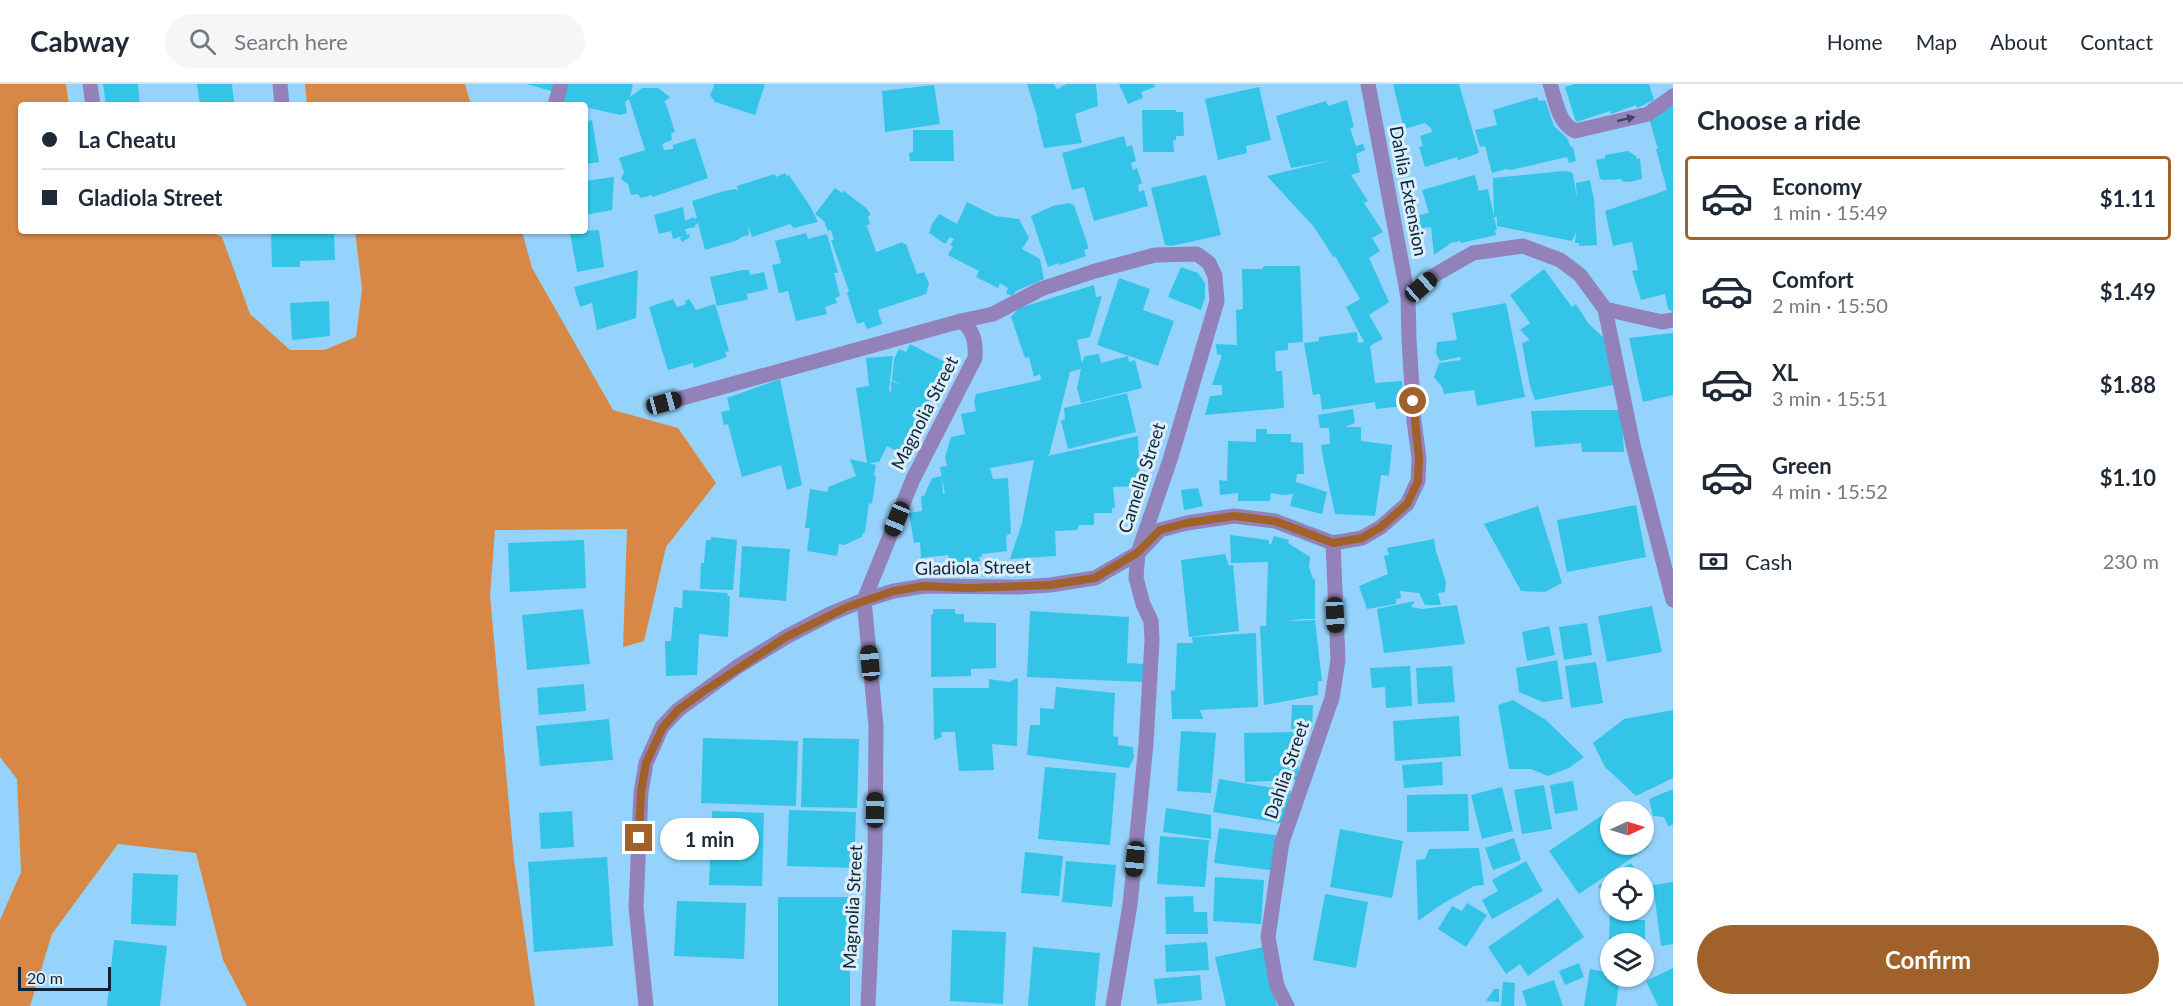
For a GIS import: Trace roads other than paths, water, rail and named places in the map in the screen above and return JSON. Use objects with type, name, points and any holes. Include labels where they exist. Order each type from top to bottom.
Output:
[{"type":"street","points":[[90,84],[93,102]]},
{"type":"street","points":[[280,84],[282,102]]},
{"type":"street","points":[[556,102],[561,84]]},
{"type":"street","name":"Dahlia Extension","points":[[1333,543],[1362,538],[1381,527],[1407,504],[1418,481],[1419,458],[1414,421],[1408,297],[1368,84]]},
{"type":"street","points":[[1550,84],[1561,119],[1567,127],[1575,131],[1648,114],[1673,96]]},
{"type":"street","points":[[1408,297],[1433,276],[1473,253],[1523,246],[1560,260],[1580,275],[1605,309],[1633,445],[1673,600]]},
{"type":"street","name":"Camella Street","points":[[961,321],[993,314],[1041,289],[1095,270],[1155,255],[1197,254],[1209,263],[1215,276],[1217,301],[1170,460],[1137,553],[1136,578],[1143,604],[1151,621],[1152,640],[1146,744],[1130,905],[1113,1006]]},
{"type":"street","points":[[1605,309],[1662,322],[1673,320]]},
{"type":"street","name":"Magnolia Street","points":[[664,403],[961,321],[969,327],[976,344],[975,358],[913,479],[864,600],[876,726],[875,853],[867,1006]]},
{"type":"street","name":"Gladiola Street","points":[[646,1006],[636,906],[641,792],[646,763],[663,727],[678,710],[738,667],[786,637],[864,600],[894,591],[924,586],[1018,587],[1078,582],[1095,578],[1137,553],[1160,530],[1187,523],[1234,516],[1275,521],[1333,543]]},
{"type":"street","name":"Dahlia Street","points":[[1287,1006],[1277,986],[1268,937],[1282,842],[1332,698],[1338,660],[1333,543]]}]
